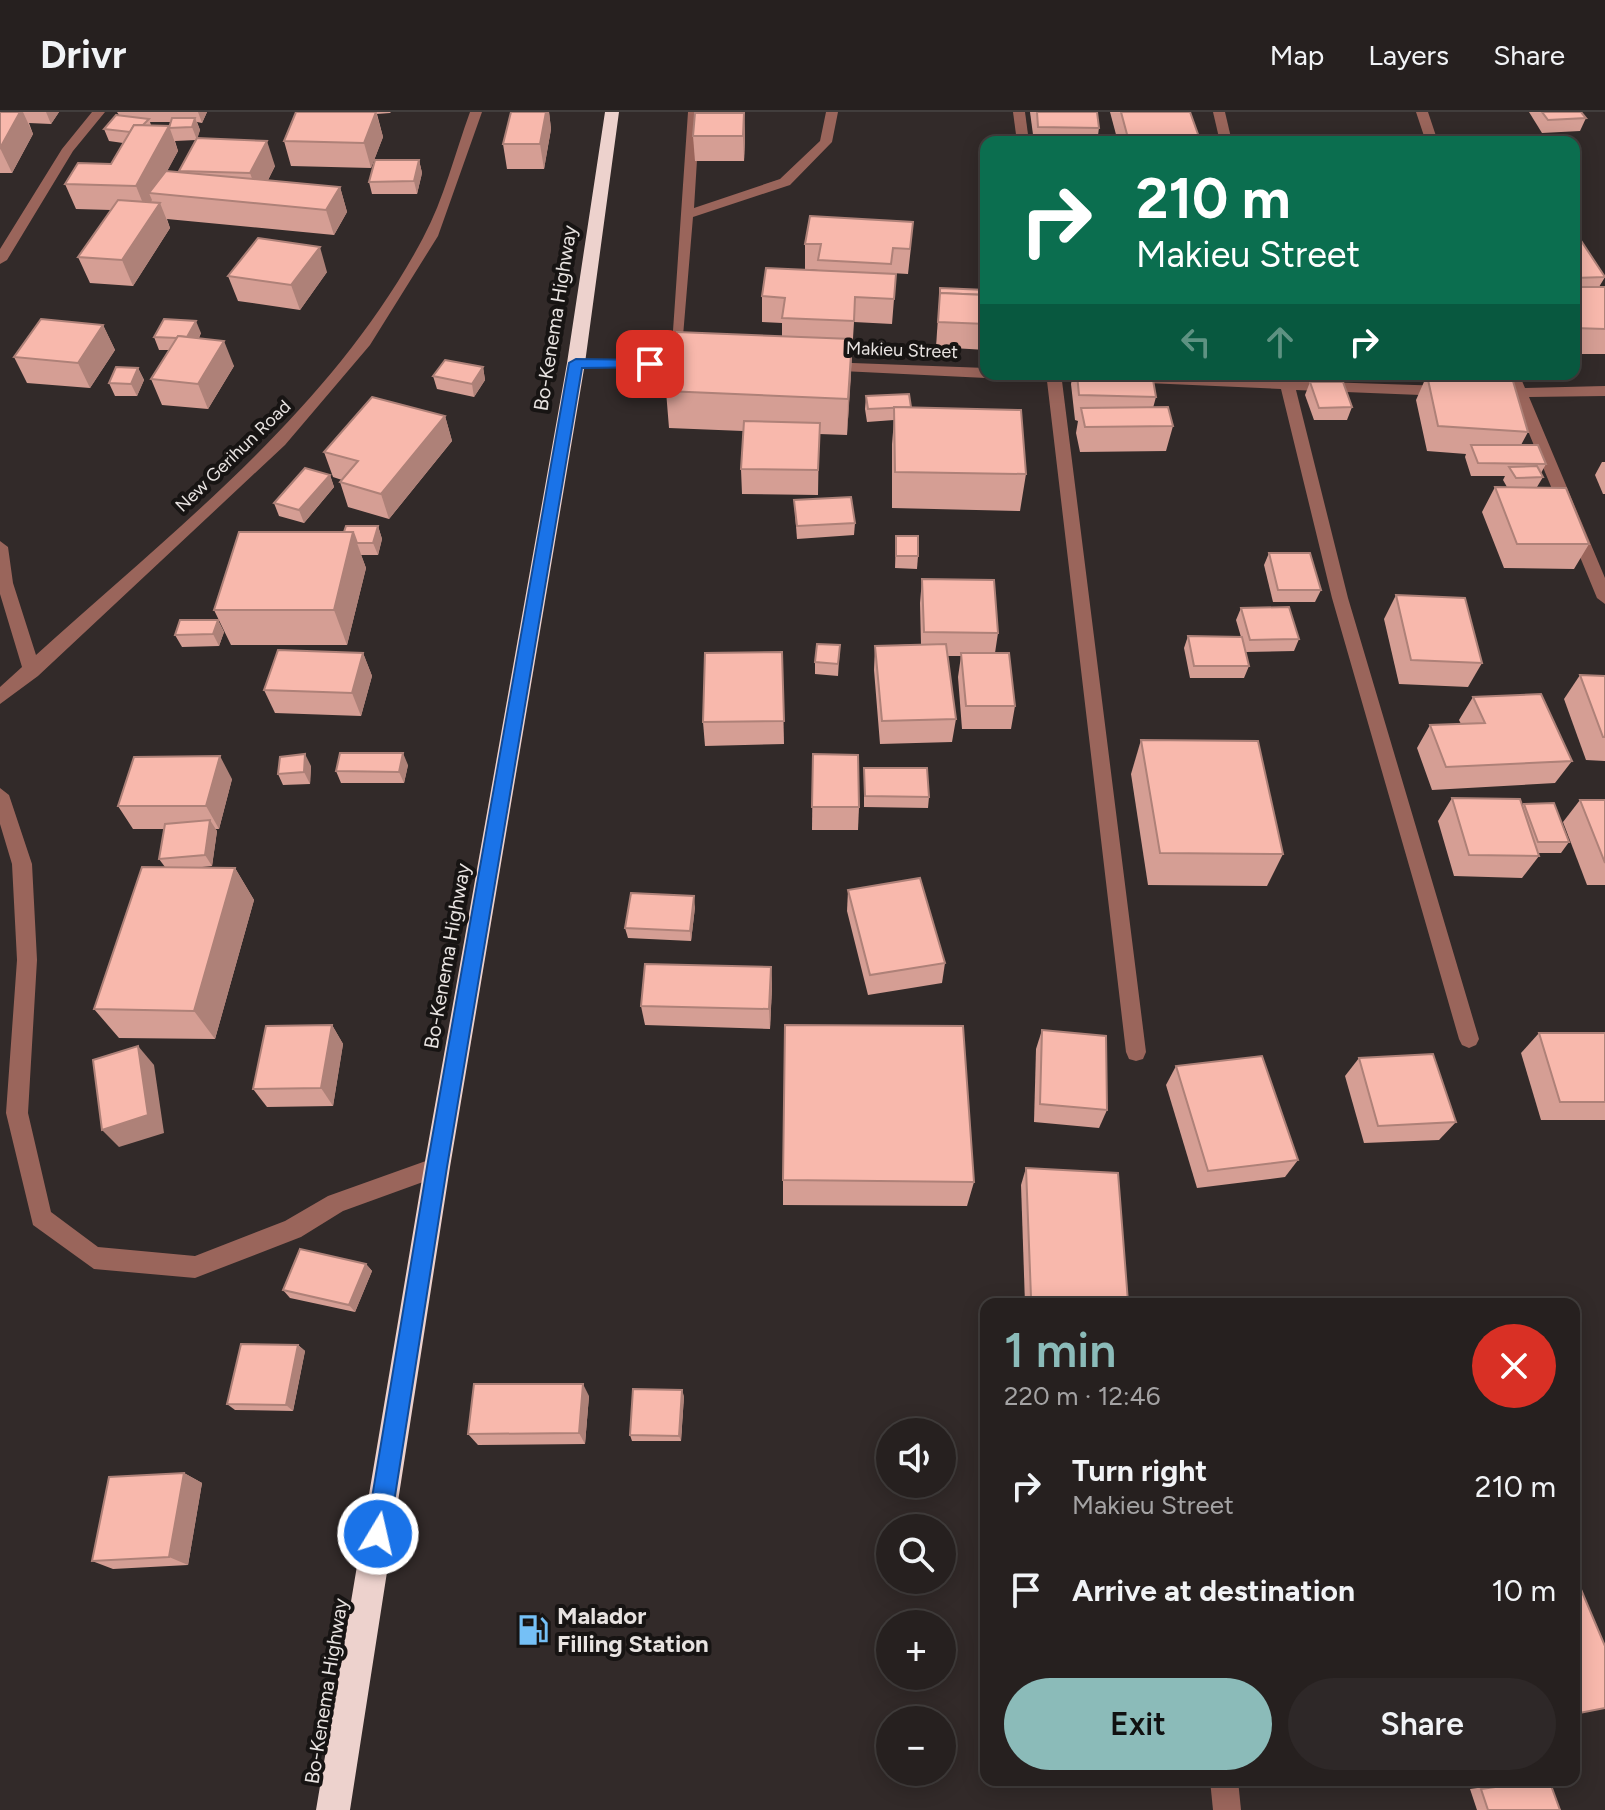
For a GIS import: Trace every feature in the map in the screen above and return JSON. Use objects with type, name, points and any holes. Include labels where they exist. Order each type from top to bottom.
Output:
[{"type":"highway","name":"Bo-Kenema Highway","points":[[333,1810],[437,1167],[576,363],[612,112]]},
{"type":"street","points":[[0,260],[68,149],[99,112]]},
{"type":"street","name":"New Gerihun Road","points":[[0,697],[280,442],[365,342],[431,236],[476,112]]},
{"type":"street","points":[[675,365],[694,112]]},
{"type":"street","points":[[685,215],[785,182],[826,142],[832,112]]},
{"type":"street","points":[[1019,112],[1022,136]]},
{"type":"street","points":[[1219,112],[1225,136]]},
{"type":"street","points":[[1422,112],[1430,136]]},
{"type":"street","points":[[576,363],[719,366]]},
{"type":"street","name":"Makieu Street","points":[[808,367],[980,373]]},
{"type":"street","points":[[1055,380],[1136,1052]]},
{"type":"street","points":[[1248,380],[1467,392],[1605,391]]},
{"type":"street","points":[[1514,380],[1605,598]]},
{"type":"street","points":[[1287,381],[1340,598],[1469,1039]]},
{"type":"street","points":[[0,547],[5,583],[32,671]]},
{"type":"street","points":[[0,795],[22,864],[27,960],[17,1113],[41,1218],[94,1258],[195,1267],[293,1229],[336,1203],[437,1167]]},
{"type":"street","points":[[1225,1786],[1227,1810]]},
{"type":"building","points":[[0,112],[20,112],[0,148]]},
{"type":"building","points":[[296,112],[376,112],[364,143],[284,141]]},
{"type":"building","points":[[511,112],[546,112],[540,144],[503,144]]},
{"type":"building","points":[[1037,112],[1097,112],[1099,128],[1038,127]]},
{"type":"building","points":[[1121,112],[1190,112],[1199,136],[1127,136]]},
{"type":"building","points":[[1542,112],[1581,112],[1586,118],[1548,120]]},
{"type":"building","points":[[695,113],[744,113],[743,136],[693,136]]},
{"type":"building","points":[[116,115],[149,119],[143,125],[134,125],[130,132],[104,129]]},
{"type":"building","points":[[172,118],[195,118],[192,127],[169,128]]},
{"type":"building","points":[[134,125],[169,126],[136,186],[65,184],[78,163],[111,164]]},
{"type":"building","points":[[197,138],[267,141],[250,173],[179,171]]},
{"type":"building","points":[[375,160],[419,160],[414,181],[369,182]]},
{"type":"building","points":[[166,171],[340,187],[326,210],[149,193]]},
{"type":"building","points":[[118,200],[160,203],[122,260],[78,257]]},
{"type":"building","points":[[810,216],[913,222],[910,249],[893,248],[891,264],[818,260],[821,244],[805,244]]},
{"type":"building","points":[[258,238],[320,247],[291,285],[228,276]]},
{"type":"building","points":[[1580,239],[1605,277],[1580,278]]},
{"type":"building","points":[[766,268],[896,274],[894,299],[855,297],[854,321],[782,318],[785,298],[762,296]]},
{"type":"building","points":[[1580,287],[1605,287],[1605,329],[1580,328]]},
{"type":"building","points":[[940,288],[980,290],[980,295],[940,293]]},
{"type":"building","points":[[940,293],[980,295],[980,324],[938,322]]},
{"type":"building","points":[[41,319],[103,325],[78,363],[14,357]]},
{"type":"building","points":[[164,319],[196,321],[187,337],[154,337]]},
{"type":"building","points":[[677,332],[852,339],[848,399],[666,391]]},
{"type":"building","points":[[178,336],[224,341],[198,384],[151,379]]},
{"type":"building","points":[[445,360],[483,367],[472,384],[433,376]]},
{"type":"building","points":[[116,367],[138,368],[131,384],[109,383]]},
{"type":"building","points":[[1078,380],[1153,380],[1156,397],[1079,395]]},
{"type":"building","points":[[1428,380],[1499,380],[1513,381],[1528,432],[1438,426]]},
{"type":"building","points":[[1310,382],[1343,382],[1352,407],[1319,408]]},
{"type":"building","points":[[909,394],[911,407],[868,409],[866,396]]},
{"type":"building","points":[[372,397],[445,416],[381,494],[340,482],[358,461],[324,452]]},
{"type":"building","points":[[894,407],[1021,410],[1026,474],[895,472]]},
{"type":"building","points":[[1168,407],[1173,426],[1085,427],[1081,408]]},
{"type":"building","points":[[744,421],[820,423],[818,470],[741,469]]},
{"type":"building","points":[[1471,445],[1538,445],[1546,464],[1478,463]]},
{"type":"building","points":[[1537,466],[1543,477],[1516,478],[1509,467]]},
{"type":"building","points":[[305,468],[330,475],[299,510],[274,503]]},
{"type":"building","points":[[1495,487],[1566,488],[1589,544],[1517,544]]},
{"type":"building","points":[[851,497],[855,523],[797,526],[794,500]]},
{"type":"building","points":[[346,526],[378,526],[373,543],[357,543],[353,532],[344,532]]},
{"type":"building","points":[[239,532],[353,532],[334,610],[214,610]]},
{"type":"building","points":[[896,536],[918,536],[918,556],[896,556]]},
{"type":"building","points":[[1269,553],[1310,553],[1321,590],[1278,590]]},
{"type":"building","points":[[922,579],[994,580],[998,633],[924,632]]},
{"type":"building","points":[[1396,595],[1465,598],[1482,663],[1411,660]]},
{"type":"building","points":[[1289,607],[1299,639],[1250,640],[1241,608]]},
{"type":"building","points":[[180,620],[218,620],[213,634],[175,635]]},
{"type":"building","points":[[1188,636],[1242,637],[1249,666],[1194,666]]},
{"type":"building","points":[[817,644],[840,645],[838,664],[815,662]]},
{"type":"building","points":[[946,644],[956,719],[882,721],[875,646]]},
{"type":"building","points":[[278,650],[363,653],[352,693],[264,690]]},
{"type":"building","points":[[782,652],[784,721],[703,722],[705,653]]},
{"type":"building","points":[[961,653],[1009,653],[1015,706],[966,706]]},
{"type":"building","points":[[1580,675],[1605,676],[1605,737],[1603,737]]},
{"type":"building","points":[[1541,694],[1572,761],[1446,767],[1430,725],[1485,723],[1473,697]]},
{"type":"building","points":[[1141,740],[1258,741],[1283,854],[1160,853]]},
{"type":"building","points":[[340,753],[403,753],[399,772],[336,771]]},
{"type":"building","points":[[305,754],[304,772],[278,774],[280,757]]},
{"type":"building","points":[[813,754],[858,755],[859,807],[812,807]]},
{"type":"building","points":[[220,756],[206,806],[118,806],[134,757]]},
{"type":"building","points":[[864,768],[927,768],[929,797],[865,796]]},
{"type":"building","points":[[1452,798],[1520,799],[1539,856],[1469,855]]},
{"type":"building","points":[[1580,800],[1605,800],[1605,863]]},
{"type":"building","points":[[1554,803],[1569,842],[1538,842],[1524,804]]},
{"type":"building","points":[[210,820],[205,855],[159,859],[165,824]]},
{"type":"building","points":[[142,867],[235,868],[194,1011],[94,1009]]},
{"type":"building","points":[[920,878],[945,963],[870,975],[848,890]]},
{"type":"building","points":[[631,893],[694,896],[690,931],[625,928]]},
{"type":"building","points":[[645,964],[771,967],[769,1009],[641,1006]]},
{"type":"building","points":[[332,1025],[321,1088],[253,1089],[266,1026]]},
{"type":"building","points":[[785,1025],[963,1026],[974,1182],[783,1180]]},
{"type":"building","points":[[1042,1030],[1106,1036],[1107,1110],[1040,1104]]},
{"type":"building","points":[[1539,1033],[1605,1033],[1605,1102],[1560,1102]]},
{"type":"building","points":[[138,1046],[148,1115],[102,1130],[93,1060]]},
{"type":"building","points":[[1433,1054],[1456,1122],[1378,1126],[1359,1058]]},
{"type":"building","points":[[1262,1056],[1298,1160],[1208,1171],[1176,1066]]},
{"type":"building","points":[[1026,1168],[1118,1173],[1128,1298],[1031,1297]]},
{"type":"building","points":[[300,1249],[366,1264],[349,1305],[283,1290]]},
{"type":"building","points":[[241,1344],[298,1345],[286,1405],[227,1404]]},
{"type":"building","points":[[474,1384],[583,1384],[579,1433],[468,1434]]},
{"type":"building","points":[[633,1389],[682,1390],[679,1436],[630,1435]]},
{"type":"building","points":[[184,1473],[169,1557],[92,1561],[109,1477]]},
{"type":"building","points":[[1580,1587],[1605,1646],[1605,1708],[1580,1713]]},
{"type":"building","points":[[1551,1786],[1560,1810],[1488,1810],[1481,1789]]},
{"type":"place","name":"Malador Filling Station","points":[[533,1630]]},
{"type":"route","points":[[378,1534],[437,1167],[576,363],[650,364]]}]
